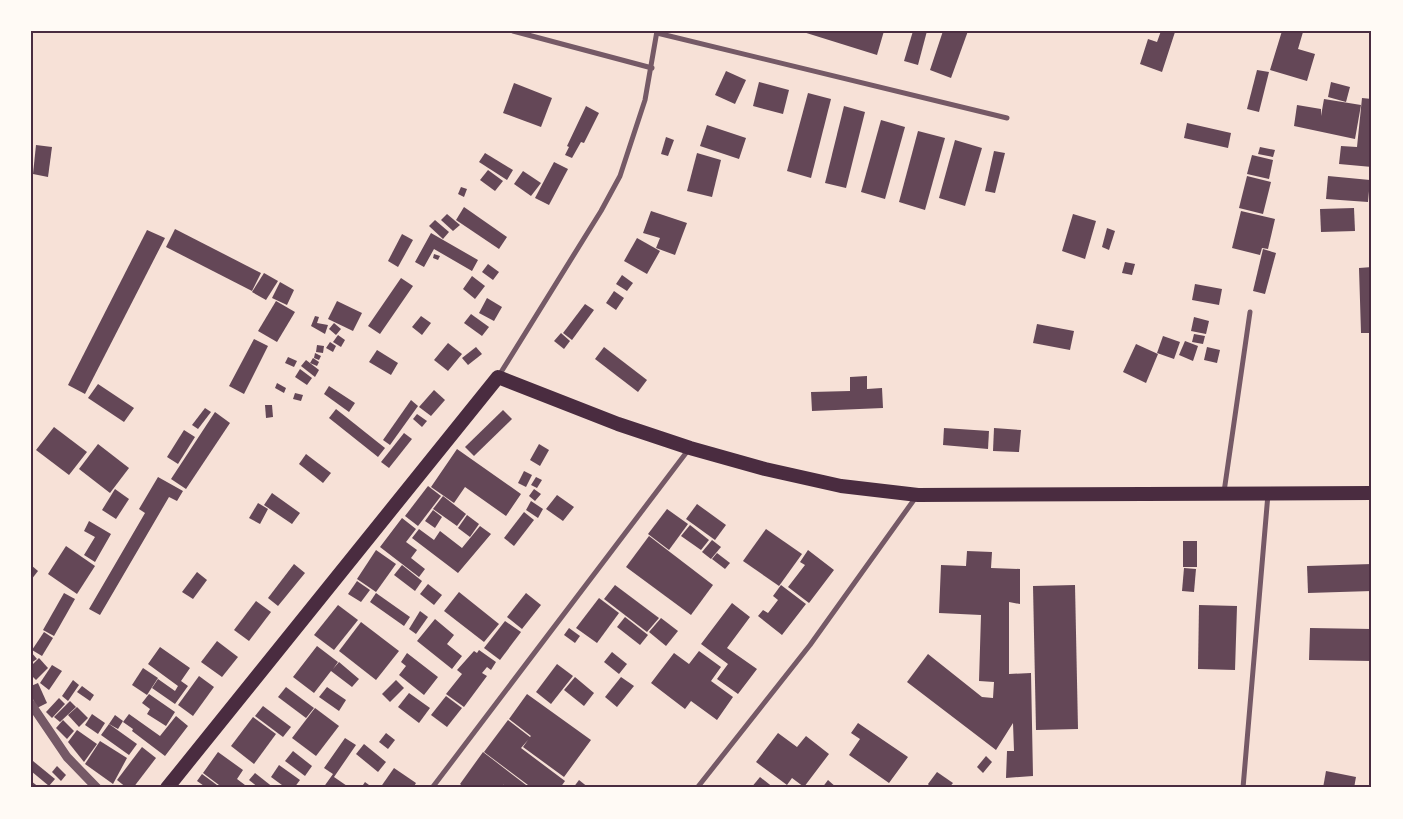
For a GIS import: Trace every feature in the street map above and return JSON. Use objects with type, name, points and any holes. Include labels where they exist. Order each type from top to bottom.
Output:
[{"type":"highway","points":[[167,788],[498,377],[618,424],[690,448],[765,470],[840,486],[918,495],[1372,493]]},
{"type":"street","points":[[513,31],[652,68]]},
{"type":"street","points":[[498,377],[601,211],[620,176],[637,127],[652,68],[657,32],[1006,118]]},
{"type":"street","points":[[1224,493],[1250,312]]},
{"type":"street","points":[[432,788],[690,448]]},
{"type":"street","points":[[1244,788],[1268,493]]},
{"type":"street","points":[[697,788],[810,645],[918,495]]},
{"type":"street","points":[[31,704],[67,756],[98,788]]},
{"type":"building","points":[[800,31],[884,31],[877,55]]},
{"type":"building","points":[[913,31],[927,31],[918,65],[904,61]]},
{"type":"building","points":[[943,31],[968,31],[951,78],[930,70]]},
{"type":"building","points":[[1161,31],[1175,32],[1162,72],[1140,64],[1148,39],[1157,42]]},
{"type":"building","points":[[1282,31],[1303,32],[1298,49],[1315,54],[1307,81],[1270,70]]},
{"type":"building","points":[[1257,70],[1269,72],[1259,112],[1247,109]]},
{"type":"building","points":[[726,71],[746,80],[735,104],[715,95]]},
{"type":"building","points":[[759,82],[789,90],[783,114],[753,106]]},
{"type":"building","points":[[1331,82],[1350,87],[1346,102],[1328,97]]},
{"type":"building","points":[[514,83],[552,98],[541,127],[503,113]]},
{"type":"building","points":[[808,93],[831,99],[811,178],[787,171]]},
{"type":"building","points":[[1362,98],[1372,99],[1372,167],[1339,164],[1341,146],[1357,147]]},
{"type":"building","points":[[1324,99],[1361,105],[1355,139],[1294,126],[1297,105],[1321,109],[1321,116]]},
{"type":"building","points":[[586,106],[599,113],[584,143],[581,142],[572,158],[565,155],[569,147],[567,146]]},
{"type":"building","points":[[844,106],[865,112],[846,188],[825,183]]},
{"type":"building","points":[[881,120],[905,127],[885,199],[861,192]]},
{"type":"building","points":[[1187,123],[1231,133],[1228,148],[1184,138]]},
{"type":"building","points":[[707,125],[746,138],[739,159],[700,146]]},
{"type":"building","points":[[918,131],[945,138],[925,210],[899,202]]},
{"type":"building","points":[[666,137],[674,140],[668,156],[661,154]]},
{"type":"building","points":[[955,140],[982,148],[965,206],[939,198]]},
{"type":"building","points":[[36,145],[52,147],[48,177],[33,174]]},
{"type":"building","points":[[1260,147],[1275,150],[1273,157],[1258,154]]},
{"type":"building","points":[[994,151],[1005,153],[995,193],[985,191]]},
{"type":"building","points":[[485,153],[513,170],[507,180],[479,162]]},
{"type":"building","points":[[697,153],[721,160],[712,197],[687,191]]},
{"type":"building","points":[[1252,155],[1273,160],[1269,179],[1247,174]]},
{"type":"building","points":[[554,162],[568,169],[549,205],[535,198]]},
{"type":"building","points":[[488,170],[503,181],[495,191],[480,180]]},
{"type":"building","points":[[523,171],[541,183],[531,196],[514,184]]},
{"type":"building","points":[[1247,176],[1271,182],[1263,214],[1239,208]]},
{"type":"building","points":[[1328,176],[1370,180],[1368,202],[1326,199]]},
{"type":"building","points":[[461,187],[467,189],[464,197],[458,194]]},
{"type":"building","points":[[464,207],[507,237],[499,249],[456,220]]},
{"type":"building","points":[[1354,208],[1355,231],[1321,232],[1320,209]]},
{"type":"building","points":[[651,211],[687,223],[675,255],[656,248],[660,238],[643,233]]},
{"type":"building","points":[[1241,211],[1275,219],[1268,249],[1262,248],[1260,255],[1232,248]]},
{"type":"building","points":[[447,214],[460,225],[453,231],[441,220]]},
{"type":"building","points":[[1073,214],[1096,221],[1085,259],[1062,251]]},
{"type":"building","points":[[435,220],[449,232],[443,239],[429,226]]},
{"type":"building","points":[[1107,228],[1115,231],[1109,250],[1102,247]]},
{"type":"building","points":[[175,229],[261,273],[252,291],[166,247]]},
{"type":"building","points":[[147,230],[165,238],[85,394],[68,385]]},
{"type":"building","points":[[431,233],[478,260],[472,271],[434,249],[424,267],[415,262]]},
{"type":"building","points":[[402,234],[413,240],[398,267],[388,261]]},
{"type":"building","points":[[637,238],[660,251],[647,274],[624,261]]},
{"type":"building","points":[[1263,249],[1276,253],[1265,294],[1253,291]]},
{"type":"building","points":[[434,254],[440,256],[438,260],[433,258]]},
{"type":"building","points":[[1125,262],[1135,264],[1132,275],[1122,273]]},
{"type":"building","points":[[488,264],[499,272],[493,280],[482,272]]},
{"type":"building","points":[[1372,267],[1372,333],[1361,333],[1359,268]]},
{"type":"building","points":[[264,273],[278,281],[266,300],[252,292]]},
{"type":"building","points":[[622,275],[633,283],[627,291],[616,284]]},
{"type":"building","points":[[472,276],[485,286],[475,299],[463,289]]},
{"type":"building","points":[[401,278],[413,286],[380,334],[368,326]]},
{"type":"building","points":[[280,282],[294,290],[287,305],[272,298]]},
{"type":"building","points":[[1195,284],[1222,289],[1219,305],[1192,300]]},
{"type":"building","points":[[614,291],[624,298],[616,310],[606,303]]},
{"type":"building","points":[[487,298],[502,307],[494,321],[479,313]]},
{"type":"building","points":[[276,301],[295,312],[277,342],[258,331]]},
{"type":"building","points":[[337,301],[362,313],[353,331],[328,319]]},
{"type":"building","points":[[585,304],[594,310],[572,340],[563,333]]},
{"type":"building","points":[[471,314],[489,327],[482,336],[464,323]]},
{"type":"building","points":[[315,316],[319,317],[317,323],[328,325],[325,334],[311,326]]},
{"type":"building","points":[[421,316],[431,323],[422,335],[412,327]]},
{"type":"building","points":[[1194,317],[1209,321],[1206,334],[1191,331]]},
{"type":"building","points":[[334,323],[341,329],[336,335],[329,329]]},
{"type":"building","points":[[1037,324],[1074,331],[1070,350],[1033,343]]},
{"type":"building","points":[[561,333],[570,341],[564,349],[554,341]]},
{"type":"building","points":[[1194,334],[1205,336],[1203,344],[1192,342]]},
{"type":"building","points":[[338,335],[345,340],[341,347],[333,342]]},
{"type":"building","points":[[1163,336],[1180,342],[1174,359],[1157,353]]},
{"type":"building","points":[[254,339],[268,346],[244,394],[229,386]]},
{"type":"building","points":[[1185,341],[1198,346],[1193,361],[1179,355]]},
{"type":"building","points":[[330,342],[336,346],[333,352],[326,348]]},
{"type":"building","points":[[448,343],[462,354],[448,371],[434,360]]},
{"type":"building","points":[[1136,344],[1158,354],[1146,383],[1123,372]]},
{"type":"building","points":[[317,345],[324,346],[323,353],[316,352]]},
{"type":"building","points":[[476,347],[482,354],[468,365],[462,358]]},
{"type":"building","points":[[604,347],[647,380],[638,392],[595,359]]},
{"type":"building","points":[[1207,347],[1220,350],[1217,363],[1204,360]]},
{"type":"building","points":[[377,350],[398,363],[391,375],[369,362]]},
{"type":"building","points":[[315,353],[321,356],[319,360],[314,358]]},
{"type":"building","points":[[288,357],[297,361],[294,367],[285,363]]},
{"type":"building","points":[[313,358],[319,362],[317,366],[310,363]]},
{"type":"building","points":[[306,360],[319,370],[315,377],[301,366]]},
{"type":"building","points":[[300,369],[312,378],[307,385],[295,377]]},
{"type":"building","points":[[867,376],[867,389],[882,388],[883,408],[812,411],[811,392],[850,391],[850,377]]},
{"type":"building","points":[[277,383],[286,388],[284,393],[275,388]]},
{"type":"building","points":[[98,384],[134,408],[124,422],[88,398]]},
{"type":"building","points":[[329,386],[355,403],[349,412],[324,394]]},
{"type":"building","points":[[434,390],[445,400],[431,416],[419,407]]},
{"type":"building","points":[[295,393],[303,395],[301,401],[293,399]]},
{"type":"building","points":[[411,400],[418,406],[390,445],[383,440]]},
{"type":"building","points":[[265,405],[272,405],[273,417],[266,418]]},
{"type":"building","points":[[205,408],[211,412],[198,429],[192,425]]},
{"type":"building","points":[[336,409],[385,448],[378,457],[329,418]]},
{"type":"building","points":[[503,410],[512,419],[474,456],[465,447]]},
{"type":"building","points":[[215,412],[230,423],[186,489],[171,479]]},
{"type":"building","points":[[417,414],[427,421],[422,427],[413,419]]},
{"type":"building","points":[[54,427],[87,452],[69,475],[36,450]]},
{"type":"building","points":[[944,428],[989,431],[988,449],[943,445]]},
{"type":"building","points":[[994,428],[1021,430],[1019,452],[993,451]]},
{"type":"building","points":[[184,430],[195,437],[178,464],[167,457]]},
{"type":"building","points":[[404,433],[412,439],[389,468],[381,462]]},
{"type":"building","points":[[98,444],[129,468],[110,493],[79,469]]},
{"type":"building","points":[[539,444],[549,450],[540,466],[530,460]]},
{"type":"building","points":[[457,449],[521,494],[506,516],[465,487],[454,503],[431,487]]},
{"type":"building","points":[[306,454],[331,473],[323,483],[299,464]]},
{"type":"building","points":[[524,471],[532,475],[526,487],[518,483]]},
{"type":"building","points":[[158,477],[183,491],[177,501],[169,497],[100,615],[89,609],[145,513],[139,509]]},
{"type":"building","points":[[536,477],[542,480],[537,488],[531,485]]},
{"type":"building","points":[[428,486],[441,496],[418,526],[405,516]]},
{"type":"building","points":[[115,489],[129,499],[116,519],[102,510]]},
{"type":"building","points":[[534,489],[541,494],[535,501],[529,496]]},
{"type":"building","points":[[272,493],[300,513],[292,524],[264,505]]},
{"type":"building","points":[[557,495],[574,507],[563,521],[546,509]]},
{"type":"building","points":[[443,496],[466,514],[457,526],[433,509]]},
{"type":"building","points":[[531,501],[543,509],[538,518],[526,510]]},
{"type":"building","points":[[258,503],[268,509],[260,524],[249,518]]},
{"type":"building","points":[[697,504],[726,525],[715,540],[686,519]]},
{"type":"building","points":[[667,509],[688,524],[669,550],[648,534]]},
{"type":"building","points":[[433,510],[442,517],[435,528],[425,521]]},
{"type":"building","points":[[524,512],[534,520],[514,546],[504,538]]},
{"type":"building","points":[[467,515],[479,524],[470,537],[458,528]]},
{"type":"building","points":[[402,518],[416,529],[406,542],[417,550],[411,558],[425,569],[419,577],[380,547]]},
{"type":"building","points":[[89,521],[111,534],[95,562],[84,555],[95,537],[84,531]]},
{"type":"building","points":[[690,525],[709,540],[701,550],[681,536]]},
{"type":"building","points":[[480,526],[491,534],[458,573],[412,538],[419,529],[434,540],[440,531],[462,548]]},
{"type":"building","points":[[766,529],[802,554],[779,586],[743,561]]},
{"type":"building","points":[[649,536],[713,585],[691,615],[626,567]]},
{"type":"building","points":[[712,540],[721,547],[711,559],[702,552]]},
{"type":"building","points":[[1183,541],[1197,541],[1197,567],[1183,567]]},
{"type":"building","points":[[66,546],[95,566],[77,594],[48,574]]},
{"type":"building","points":[[376,550],[396,564],[376,592],[357,579]]},
{"type":"building","points":[[808,550],[834,570],[809,603],[788,587],[805,565],[800,562]]},
{"type":"building","points":[[967,551],[992,552],[991,568],[1020,569],[1020,604],[1009,602],[1009,674],[1031,673],[1033,776],[1006,778],[1007,751],[1014,751],[1013,723],[996,750],[907,682],[928,654],[982,697],[993,698],[994,682],[979,681],[981,615],[939,613],[941,565],[966,566]]},
{"type":"building","points":[[717,553],[730,563],[725,569],[712,559]]},
{"type":"building","points":[[294,564],[305,573],[278,606],[268,598]]},
{"type":"building","points":[[1372,564],[1372,591],[1308,593],[1307,566]]},
{"type":"building","points":[[31,565],[38,571],[31,580]]},
{"type":"building","points":[[402,565],[422,581],[415,591],[394,575]]},
{"type":"building","points":[[1184,568],[1196,569],[1194,592],[1182,591]]},
{"type":"building","points":[[197,572],[207,580],[193,599],[182,592]]},
{"type":"building","points":[[357,581],[370,590],[361,602],[348,594]]},
{"type":"building","points":[[428,584],[442,595],[434,605],[420,594]]},
{"type":"building","points":[[615,585],[659,618],[647,632],[604,599]]},
{"type":"building","points":[[781,585],[806,604],[782,635],[758,616],[763,610],[768,613],[778,600],[773,596]]},
{"type":"building","points":[[1075,585],[1078,729],[1036,730],[1033,586]]},
{"type":"building","points":[[459,592],[499,624],[484,642],[444,611]]},
{"type":"building","points":[[64,593],[75,599],[54,636],[43,630]]},
{"type":"building","points":[[376,593],[410,617],[404,626],[370,602]]},
{"type":"building","points":[[526,593],[541,605],[522,629],[507,617]]},
{"type":"building","points":[[599,598],[619,613],[597,643],[576,628]]},
{"type":"building","points":[[256,601],[271,612],[249,641],[234,630]]},
{"type":"building","points":[[732,603],[750,617],[727,648],[757,669],[738,694],[717,679],[728,664],[701,644]]},
{"type":"building","points":[[338,605],[358,620],[334,650],[314,635]]},
{"type":"building","points":[[1199,605],[1237,606],[1235,670],[1198,669]]},
{"type":"building","points":[[420,611],[428,617],[416,634],[409,629]]},
{"type":"building","points":[[625,617],[648,635],[640,645],[617,627]]},
{"type":"building","points":[[661,618],[678,631],[666,646],[649,632]]},
{"type":"building","points":[[435,619],[454,635],[447,644],[462,656],[452,669],[417,641]]},
{"type":"building","points":[[505,621],[521,632],[500,660],[484,648]]},
{"type":"building","points":[[361,622],[399,651],[376,680],[339,651]]},
{"type":"building","points":[[569,628],[580,636],[575,643],[564,635]]},
{"type":"building","points":[[1310,628],[1372,629],[1372,661],[1309,660]]},
{"type":"building","points":[[44,632],[53,638],[42,656],[32,650]]},
{"type":"building","points":[[217,641],[238,657],[222,677],[201,662]]},
{"type":"building","points":[[317,646],[338,662],[333,669],[339,662],[359,679],[352,687],[331,671],[314,693],[293,677]]},
{"type":"building","points":[[160,647],[190,668],[181,681],[188,686],[175,704],[152,688],[158,679],[175,691],[178,686],[148,664]]},
{"type":"building","points":[[479,650],[496,662],[491,670],[487,667],[482,673],[487,676],[464,707],[446,694],[462,674],[457,670],[474,651],[477,653]]},
{"type":"building","points":[[699,651],[721,667],[711,681],[733,697],[717,720],[691,701],[685,709],[651,683],[674,653],[689,664]]},
{"type":"building","points":[[31,652],[37,659],[31,663]]},
{"type":"building","points":[[612,652],[627,664],[619,674],[604,662]]},
{"type":"building","points":[[407,653],[438,677],[424,695],[399,675],[406,666],[401,662]]},
{"type":"building","points":[[39,658],[48,668],[36,680],[31,675],[31,666]]},
{"type":"building","points":[[557,664],[573,676],[551,704],[536,692]]},
{"type":"building","points":[[52,665],[62,671],[49,690],[40,683]]},
{"type":"building","points":[[143,668],[158,678],[147,695],[132,685]]},
{"type":"building","points":[[199,676],[214,687],[193,716],[178,705]]},
{"type":"building","points":[[575,677],[594,693],[584,706],[564,690]]},
{"type":"building","points":[[621,677],[634,686],[617,707],[605,697]]},
{"type":"building","points":[[73,680],[79,685],[68,701],[62,696]]},
{"type":"building","points":[[396,680],[404,688],[390,702],[382,694]]},
{"type":"building","points":[[38,683],[47,703],[37,708],[31,695],[31,686]]},
{"type":"building","points":[[82,686],[94,695],[90,701],[77,692]]},
{"type":"building","points":[[286,687],[314,708],[306,718],[278,697]]},
{"type":"building","points":[[327,687],[346,700],[339,711],[319,697]]},
{"type":"building","points":[[409,693],[430,708],[419,723],[398,707]]},
{"type":"building","points":[[149,694],[175,712],[166,726],[147,714],[150,709],[142,703]]},
{"type":"building","points":[[527,694],[591,740],[564,777],[523,747],[528,740],[521,748],[565,781],[560,788],[532,788],[484,752],[508,720],[531,736],[509,719]]},
{"type":"building","points":[[446,696],[462,708],[447,727],[431,715]]},
{"type":"building","points":[[59,698],[65,704],[52,718],[46,712]]},
{"type":"building","points":[[70,701],[76,707],[60,722],[54,717]]},
{"type":"building","points":[[263,706],[291,727],[283,737],[255,716]]},
{"type":"building","points":[[77,707],[88,718],[79,727],[68,715]]},
{"type":"building","points":[[315,708],[339,726],[316,756],[292,738]]},
{"type":"building","points":[[92,714],[105,723],[98,734],[85,725]]},
{"type":"building","points":[[129,714],[160,736],[176,716],[188,726],[165,756],[123,722]]},
{"type":"building","points":[[115,715],[123,721],[118,729],[109,724]]},
{"type":"building","points":[[253,717],[276,734],[254,764],[231,746]]},
{"type":"building","points":[[63,720],[74,731],[67,739],[56,728]]},
{"type":"building","points":[[858,723],[908,757],[889,783],[849,755],[860,739],[851,733]]},
{"type":"building","points":[[109,724],[137,744],[129,755],[101,735]]},
{"type":"building","points":[[77,730],[97,744],[84,762],[68,742]]},
{"type":"building","points":[[386,733],[395,740],[388,749],[379,742]]},
{"type":"building","points":[[778,733],[797,747],[806,736],[829,754],[804,787],[792,778],[787,785],[756,762]]},
{"type":"building","points":[[345,738],[356,745],[334,777],[350,788],[323,788],[333,774],[324,768]]},
{"type":"building","points":[[100,741],[127,758],[113,784],[85,764]]},
{"type":"building","points":[[364,744],[386,762],[378,772],[356,754]]},
{"type":"building","points":[[142,747],[156,758],[133,788],[127,788],[117,780]]},
{"type":"building","points":[[293,751],[312,766],[305,776],[285,761]]},
{"type":"building","points":[[218,752],[243,770],[237,779],[249,788],[223,788],[203,773]]},
{"type":"building","points":[[483,752],[530,788],[502,788],[504,784],[501,788],[465,788],[460,784]]},
{"type":"building","points":[[986,756],[992,762],[983,773],[977,767]]},
{"type":"building","points":[[33,761],[55,779],[49,786],[31,771]]},
{"type":"building","points":[[279,765],[300,780],[294,788],[286,788],[271,777]]},
{"type":"building","points":[[57,766],[66,775],[61,781],[52,772]]},
{"type":"building","points":[[394,768],[416,783],[413,788],[380,788]]},
{"type":"building","points":[[1326,771],[1356,777],[1354,788],[1323,788]]},
{"type":"building","points":[[937,772],[953,783],[949,788],[931,788],[928,784]]},
{"type":"building","points":[[255,773],[274,788],[259,788],[249,780]]},
{"type":"building","points":[[202,774],[221,788],[207,788],[197,781]]},
{"type":"building","points":[[760,777],[774,788],[751,788]]},
{"type":"building","points":[[579,780],[589,788],[573,788]]},
{"type":"building","points":[[828,780],[837,788],[822,788]]},
{"type":"building","points":[[31,781],[40,788],[31,788]]},
{"type":"building","points":[[365,782],[373,788],[361,788]]}]
